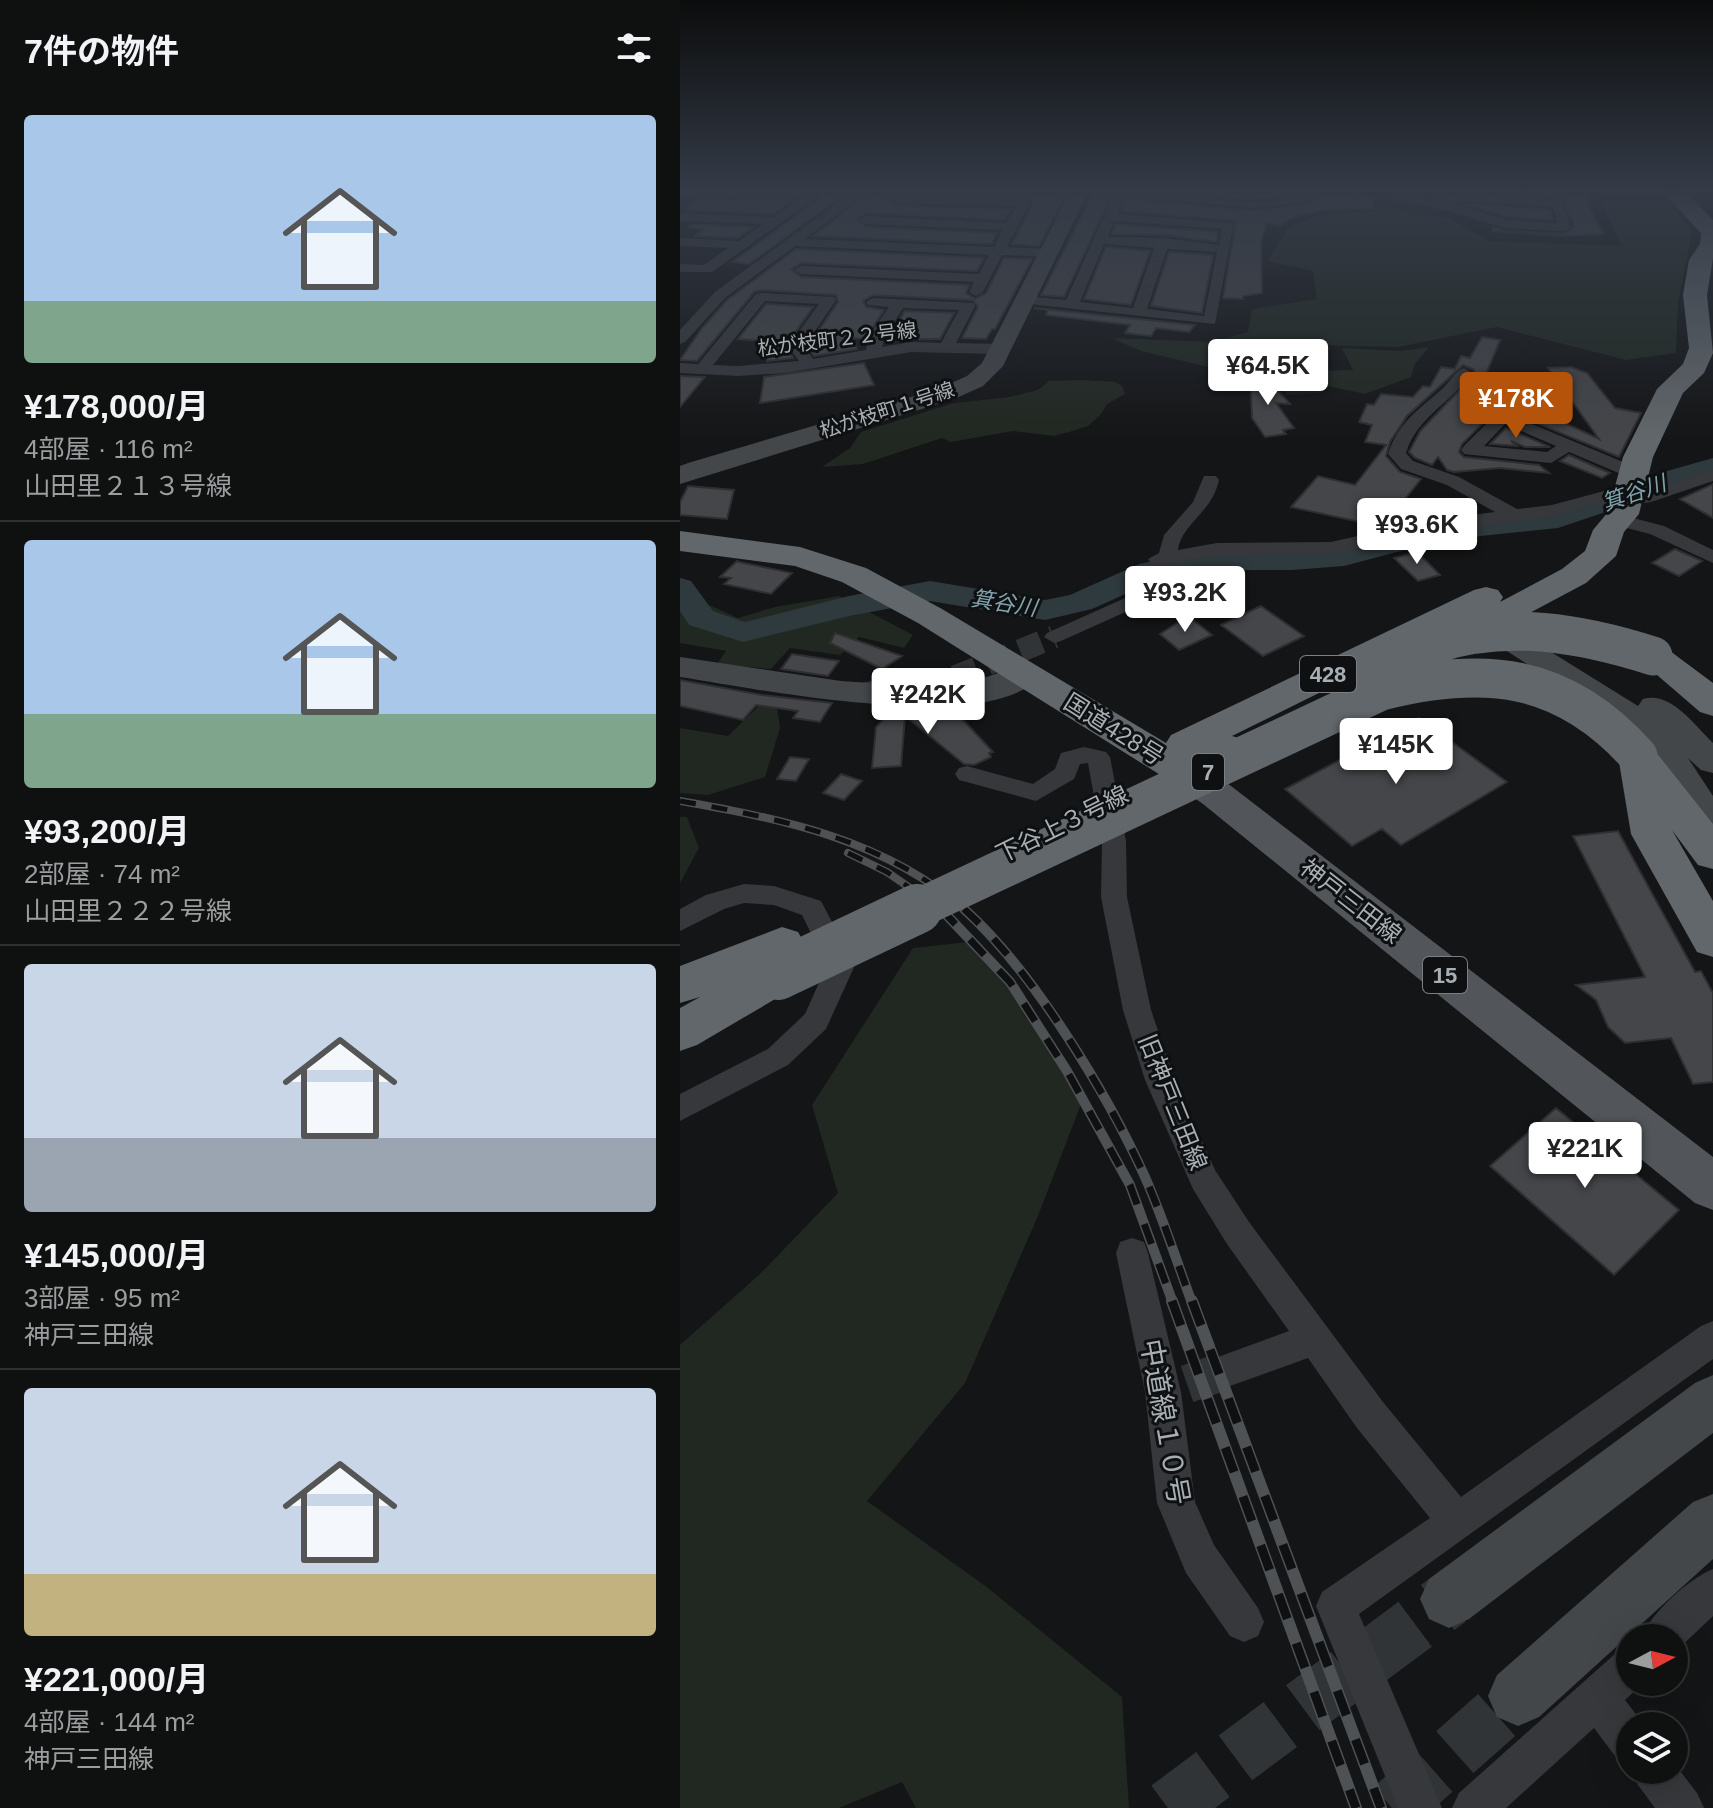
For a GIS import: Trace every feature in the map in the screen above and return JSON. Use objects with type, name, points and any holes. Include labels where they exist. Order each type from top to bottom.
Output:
[{"type":"highway","name":"428","points":[[1188,758],[1574,576],[1600,556],[1671,389],[1695,367],[1702,348],[1704,295],[1701,272]]},
{"type":"highway","name":"国道428号","points":[[680,528],[812,544],[869,563],[886,582]]},
{"type":"highway","name":"国道428号","points":[[680,541],[800,557],[886,582],[1188,758]]},
{"type":"highway","name":"国道428号","points":[[945,615],[1025,674],[1188,758]]},
{"type":"highway","name":"7","points":[[680,985],[773,958],[1432,644],[1499,630],[1548,631],[1600,639],[1653,656]]},
{"type":"highway","points":[[1653,656],[1678,666],[1713,688]]},
{"type":"highway","points":[[1653,656],[1690,682],[1713,704]]},
{"type":"highway","name":"7","points":[[680,994],[773,958],[1367,697],[1403,684],[1453,676],[1479,677],[1543,688],[1594,712],[1627,741],[1713,854]]},
{"type":"highway","points":[[1638,756],[1652,834],[1713,940]]},
{"type":"highway","name":"7","points":[[680,1024],[773,958]]},
{"type":"highway","name":"7","points":[[680,1031],[773,958]]},
{"type":"main road","name":"神戸三田線","points":[[1188,758],[1713,1150]]},
{"type":"main road","name":"神戸三田線","points":[[1188,758],[1217,795],[1713,1187]]},
{"type":"street","points":[[680,339],[720,295],[749,272]]},
{"type":"street","points":[[798,272],[796,274],[985,278]]},
{"type":"street","points":[[976,292],[988,272]]},
{"type":"street","name":"松が枝町１号線","points":[[680,476],[697,468],[946,394],[975,381],[992,366],[1039,272]]},
{"type":"street","points":[[1072,304],[1086,272]]},
{"type":"street","points":[[1139,312],[1153,272]]},
{"type":"street","points":[[1025,300],[1210,321],[1219,272]]},
{"type":"street","name":"松が枝町２２号線","points":[[702,369],[761,297],[829,300],[800,341],[799,350],[808,363]]},
{"type":"street","name":"松が枝町２２号線","points":[[873,302],[968,306],[947,347]]},
{"type":"street","points":[[873,352],[877,336],[898,304]]},
{"type":"street","name":"松が枝町２２号線","points":[[680,368],[785,368],[873,352],[947,347],[1000,349]]},
{"type":"street","points":[[1464,373],[1453,391],[1413,418],[1400,437],[1397,454],[1407,465],[1453,481],[1512,514]]},
{"type":"street","points":[[1567,445],[1551,458],[1470,450],[1503,417],[1567,445],[1657,530],[1713,557]]},
{"type":"street","points":[[1167,566],[1217,549],[1331,548],[1424,527],[1651,497],[1713,475]]},
{"type":"street","points":[[1054,637],[1174,583],[1167,566],[1168,545],[1174,532],[1202,506],[1208,496],[1210,480]]},
{"type":"street","points":[[1489,614],[1639,694],[1713,762]]},
{"type":"street","points":[[1489,614],[1633,717],[1667,751],[1713,824]]},
{"type":"street","points":[[680,667],[855,691],[950,696],[995,688],[1025,674]]},
{"type":"street","points":[[855,691],[882,683],[955,677]]},
{"type":"street","name":"旧神戸三田線","points":[[967,774],[1036,793],[1066,773],[1069,758],[1084,755],[1098,757],[1114,841],[1114,897],[1137,1010],[1160,1080],[1204,1179],[1238,1233],[1370,1415],[1457,1522]]},
{"type":"street","name":"下谷上３号線","points":[[947,880],[1108,804],[1188,758]]},
{"type":"street","points":[[680,921],[726,896],[755,892],[777,894],[812,908],[841,965],[816,1021],[778,1057],[680,1108]]},
{"type":"street","points":[[826,936],[904,900]]},
{"type":"street","name":"中道線１０号","points":[[1132,1253],[1175,1388],[1176,1503],[1200,1559],[1244,1622]]},
{"type":"street","points":[[1420,1808],[1336,1606],[1713,1338]]},
{"type":"street","points":[[1230,1369],[1315,1339]]},
{"type":"street","points":[[1449,1599],[1713,1401]]},
{"type":"street","points":[[1518,1696],[1713,1522]]},
{"type":"street","points":[[1676,1624],[1713,1589]]},
{"type":"street","points":[[1474,1808],[1616,1680]]},
{"type":"street","points":[[1597,1698],[1616,1723]]},
{"type":"street","points":[[1664,1784],[1682,1808]]},
{"type":"shaded area","points":[[1313,272],[1684,272],[1678,302],[1676,353],[1626,360],[1497,327],[1398,347],[1318,345],[1250,354],[1212,368],[1141,351],[1111,338],[1214,342],[1248,332],[1252,309],[1317,299]]},
{"type":"shaded area","points":[[1429,347],[1415,364],[1411,377],[1365,394],[1328,386],[1320,393],[1286,395],[1277,372],[1353,370],[1342,348],[1400,351]]},
{"type":"shaded area","points":[[1049,381],[1115,382],[1122,386],[1125,394],[1107,404],[1088,426],[1054,436],[1013,431],[951,442],[942,438],[863,464],[822,467],[850,448],[861,432],[954,403],[1010,397],[1038,390]]},
{"type":"shaded area","points":[[689,584],[707,604],[738,618],[775,607],[839,596],[913,635],[904,648],[859,637],[840,655],[790,648],[771,669],[717,664],[726,651],[680,643],[680,586]]},
{"type":"shaded area","points":[[767,698],[776,699],[780,728],[765,777],[708,795],[680,793],[680,728],[728,736]]},
{"type":"shaded area","points":[[680,817],[687,817],[699,848],[680,883]]},
{"type":"shaded area","points":[[977,941],[1083,1099],[1038,1216],[965,1383],[867,1501],[988,1588],[1122,1697],[1129,1808],[916,1808],[902,1782],[839,1808],[680,1808],[680,1345],[760,1274],[838,1193],[812,1105],[913,948]]},
{"type":"building","points":[[764,272],[969,285],[966,293],[975,299],[986,293],[997,272],[1025,272],[995,329],[986,339],[962,338],[978,307],[973,300],[873,295],[863,301],[866,307],[884,310],[865,339],[852,338],[857,349],[814,356],[810,349],[811,342],[838,302],[836,295],[761,290],[754,292],[697,361],[680,360],[702,328],[727,300]]},
{"type":"building","points":[[1053,272],[1075,272],[1064,297],[1041,295]]},
{"type":"building","points":[[1095,272],[1142,272],[1131,305],[1084,299]]},
{"type":"building","points":[[1162,272],[1210,272],[1202,313],[1151,306]]},
{"type":"building","points":[[1227,272],[1262,272],[1262,293],[1243,296],[1243,299],[1223,298]]},
{"type":"building","points":[[766,304],[813,307],[789,341],[788,350],[793,358],[767,361],[770,341],[738,339]]},
{"type":"building","points":[[1034,308],[1195,325],[1189,332],[1156,328],[1151,336],[1125,333],[1130,325],[1046,315],[1048,310]]},
{"type":"building","points":[[905,311],[954,313],[940,339],[887,339]]},
{"type":"building","points":[[1482,337],[1500,340],[1483,381],[1489,382],[1488,387],[1599,439],[1548,368],[1571,367],[1587,373],[1615,408],[1641,413],[1619,457],[1502,409],[1495,411],[1462,444],[1459,452],[1464,457],[1539,465],[1549,473],[1500,468],[1454,472],[1447,470],[1438,457],[1432,465],[1415,458],[1409,452],[1420,431],[1474,375],[1474,370],[1463,365],[1407,416],[1390,442],[1386,456],[1400,472],[1421,479],[1383,527],[1291,507],[1318,476],[1355,485],[1386,445],[1365,442],[1372,425],[1359,422],[1367,404],[1374,405],[1381,394],[1413,397],[1423,386],[1430,387],[1441,367],[1455,369],[1461,356],[1470,358]]},
{"type":"building","points":[[864,363],[874,385],[760,403],[764,377]]},
{"type":"building","points":[[1250,365],[1261,382],[1269,380],[1290,404],[1276,403],[1294,428],[1283,430],[1286,434],[1265,437],[1252,418]]},
{"type":"building","points":[[680,376],[705,377],[680,407]]},
{"type":"building","points":[[1506,428],[1550,447],[1525,447],[1511,441],[1517,446],[1490,444]]},
{"type":"building","points":[[1569,455],[1610,473],[1602,478],[1560,461]]},
{"type":"building","points":[[1713,484],[1713,518],[1680,499]]},
{"type":"building","points":[[688,486],[734,490],[727,519],[680,515],[680,502]]},
{"type":"building","points":[[1675,549],[1702,561],[1679,576],[1652,563]]},
{"type":"building","points":[[1417,552],[1440,575],[1418,581],[1394,558]]},
{"type":"building","points":[[737,561],[792,573],[771,594],[724,584],[731,578],[720,577]]},
{"type":"building","points":[[1261,606],[1304,636],[1263,656],[1221,625]]},
{"type":"building","points":[[1188,616],[1212,635],[1179,650],[1160,634]]},
{"type":"building","points":[[835,633],[902,656],[882,669],[830,643]]},
{"type":"building","points":[[792,654],[839,661],[828,676],[781,669]]},
{"type":"building","points":[[680,680],[762,695],[832,703],[820,722],[793,718],[798,711],[756,705],[743,720],[680,706]]},
{"type":"building","points":[[894,708],[952,708],[993,752],[989,753],[991,757],[974,765],[964,764],[905,716],[901,766],[872,768],[876,727]]},
{"type":"building","points":[[1419,718],[1507,782],[1401,845],[1382,829],[1352,846],[1285,789]]},
{"type":"building","points":[[790,757],[809,759],[796,781],[777,779]]},
{"type":"building","points":[[841,774],[862,781],[844,800],[823,793]]},
{"type":"building","points":[[1618,831],[1695,972],[1701,971],[1713,993],[1713,1082],[1693,1084],[1671,1038],[1625,1043],[1608,1027],[1596,1000],[1576,985],[1645,977],[1573,836]]},
{"type":"building","points":[[1556,1108],[1679,1210],[1614,1275],[1490,1166]]},
{"type":"waterway","name":"箕谷川","points":[[680,588],[701,618],[743,632],[849,606],[930,591],[1045,610],[1080,602],[1150,571],[1200,561],[1292,561],[1344,557],[1440,531],[1558,519],[1656,483],[1713,467]]},
{"type":"tunnel","points":[[955,677],[1054,637]]},
{"type":"tunnel","points":[[1187,1384],[1230,1369]]},
{"type":"tunnel","points":[[1168,1808],[1449,1599]]},
{"type":"tunnel","points":[[1392,1808],[1518,1696]]},
{"type":"railway","points":[[680,801],[757,816],[832,836],[902,866],[966,911]]},
{"type":"railway","points":[[848,853],[887,872],[943,911]]},
{"type":"railway","points":[[943,911],[1010,982],[1067,1071],[1130,1185],[1173,1303]]},
{"type":"railway","points":[[966,911],[1016,965],[1042,999],[1110,1108],[1145,1177],[1192,1303]]},
{"type":"railway","points":[[1172,1301],[1356,1808]]},
{"type":"railway","points":[[1192,1301],[1381,1808]]}]
